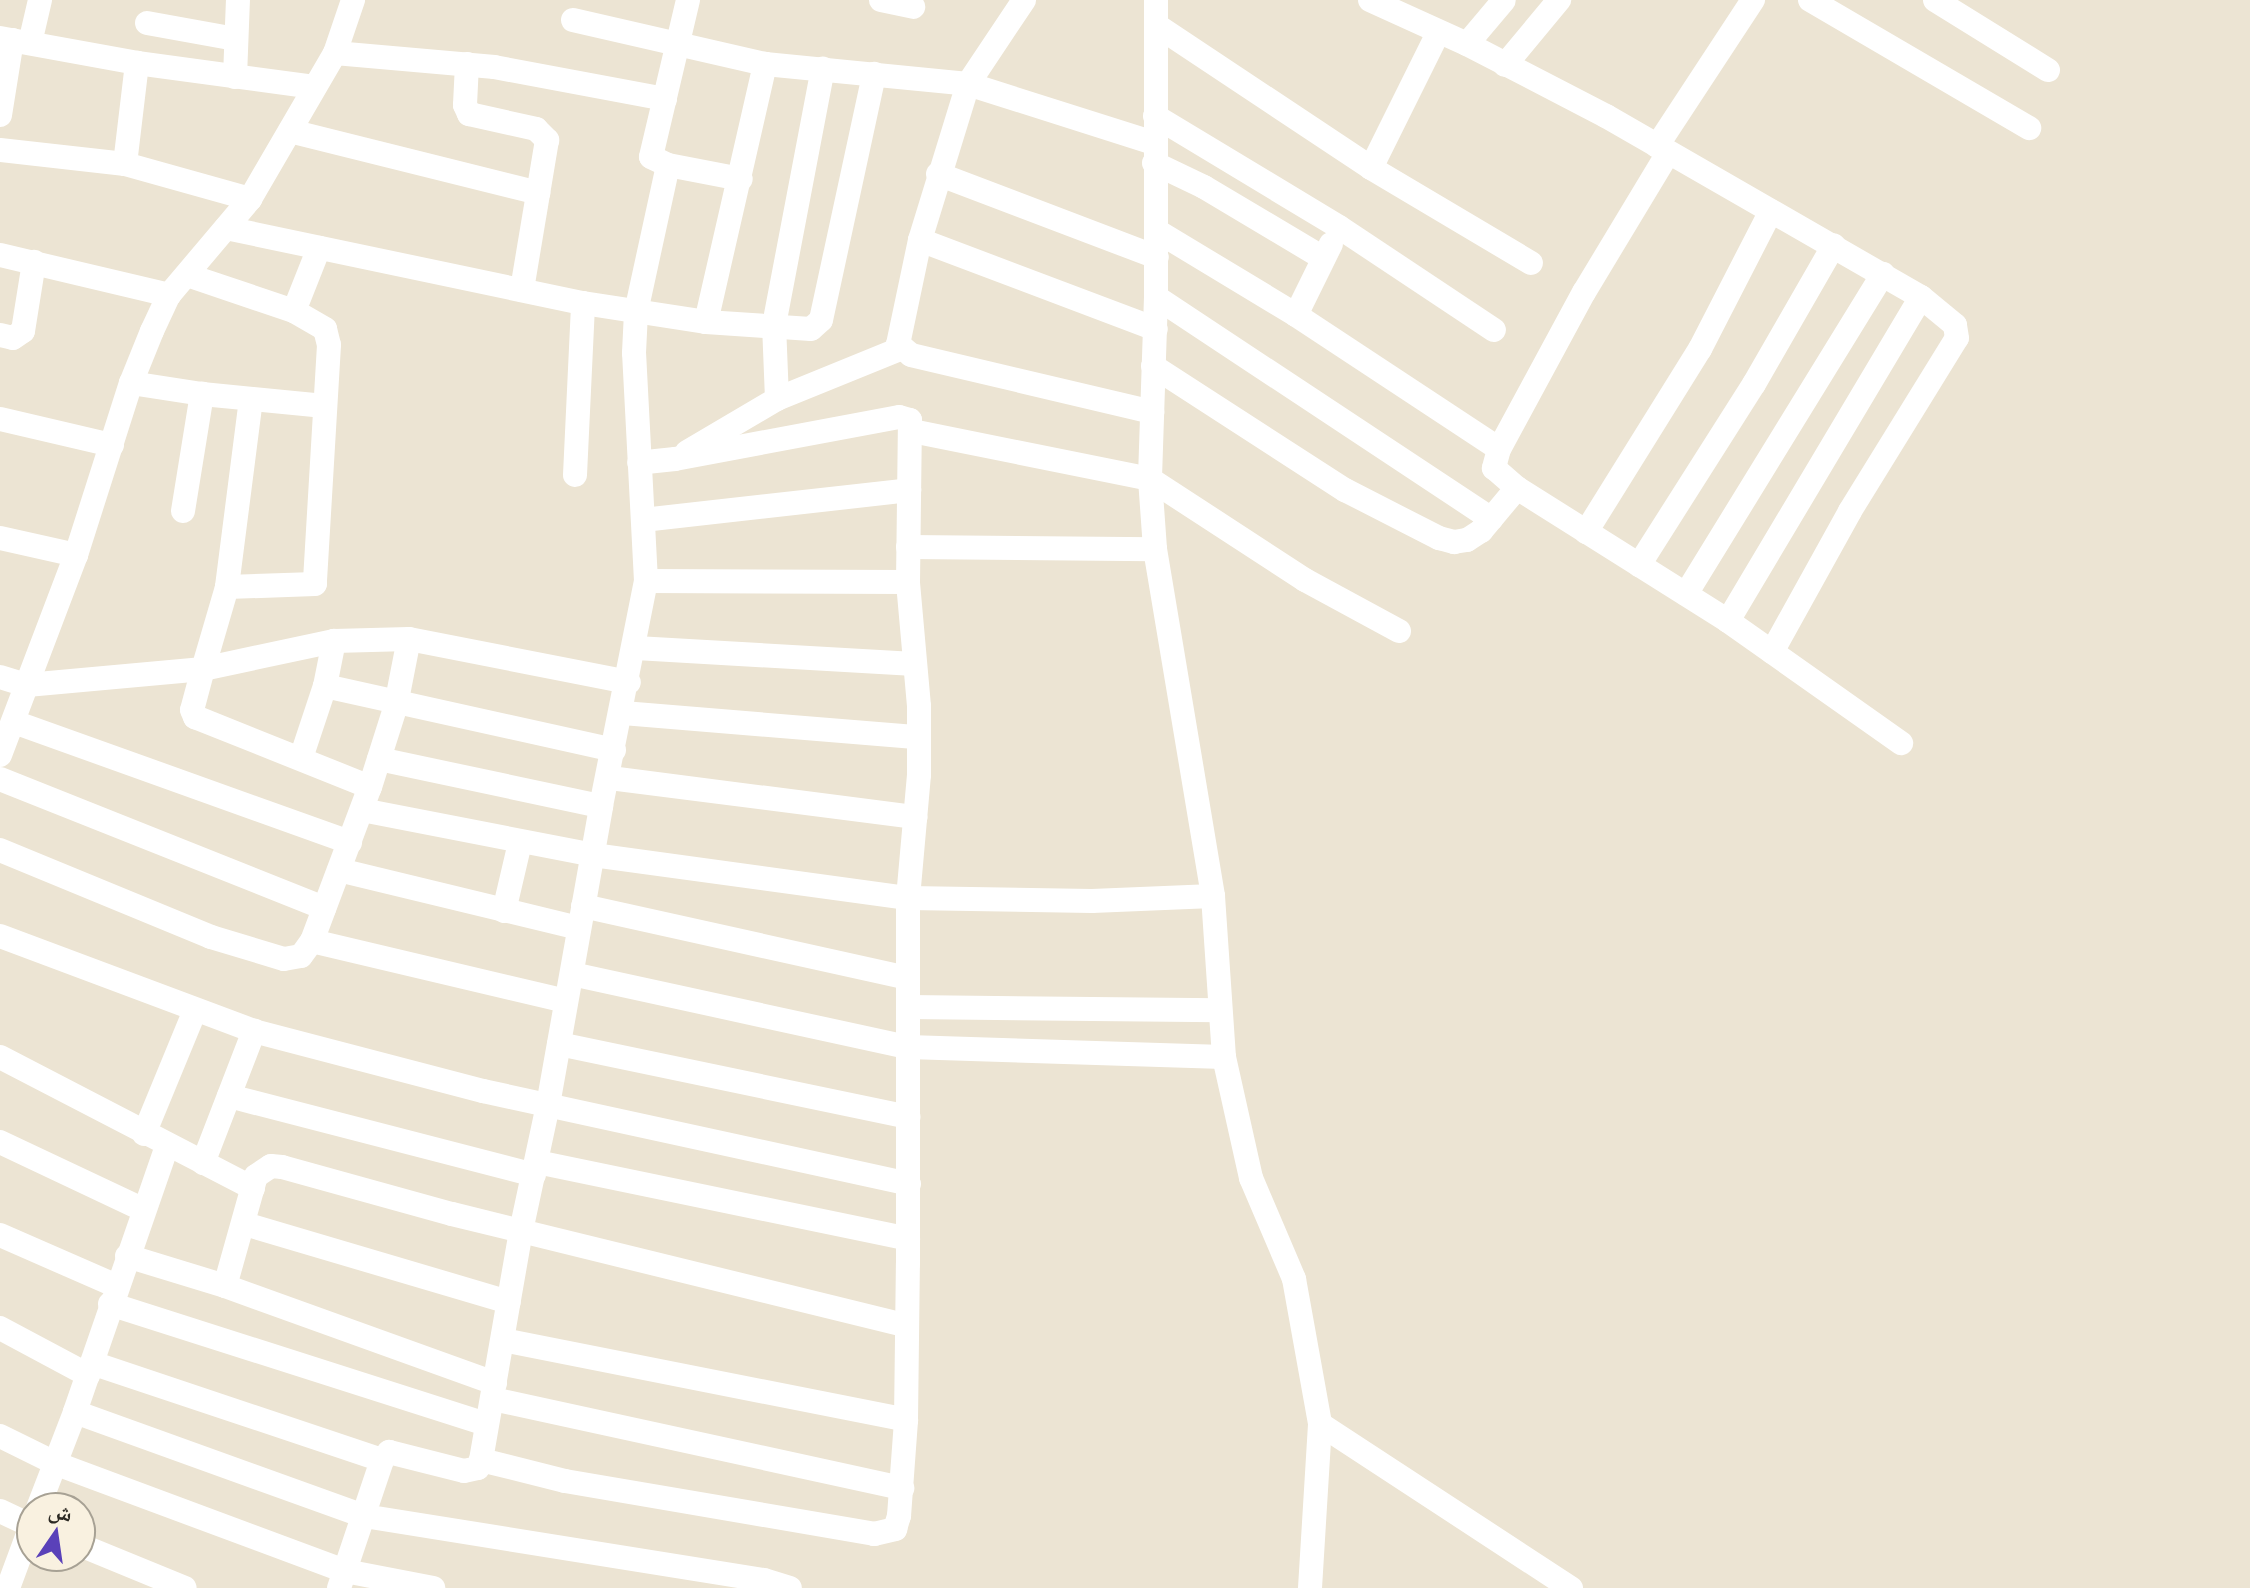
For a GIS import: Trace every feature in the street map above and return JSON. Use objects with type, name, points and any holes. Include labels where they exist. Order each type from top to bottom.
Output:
[{"type":"street","points":[[0,115],[14,40],[40,0]]},
{"type":"street","points":[[235,77],[238,0]]},
{"type":"street","points":[[1,751],[76,555],[131,383],[169,295],[250,199],[335,53],[353,0]]},
{"type":"street","points":[[688,0],[680,44],[649,152],[653,160],[668,165],[741,179]]},
{"type":"street","points":[[881,0],[913,7]]},
{"type":"street","points":[[1024,0],[968,84],[920,240],[898,344],[900,349],[911,355],[1152,412]]},
{"type":"street","points":[[1156,0],[1154,153],[1157,257],[1150,479],[1155,549],[1213,896],[1224,1057],[1251,1178],[1294,1279],[1320,1424],[1310,1588]]},
{"type":"street","points":[[1370,0],[1467,44],[1834,245],[1921,297],[1955,325],[1957,338],[1850,511],[1772,652]]},
{"type":"street","points":[[1467,44],[1504,0]]},
{"type":"street","points":[[1505,65],[1559,0]]},
{"type":"street","points":[[1810,0],[2029,128]]},
{"type":"street","points":[[1935,0],[2048,70]]},
{"type":"street","points":[[1746,2],[1499,449],[1494,468],[1517,488],[1728,621],[1901,743]]},
{"type":"street","points":[[573,20],[765,64],[968,84],[1154,153],[1204,187],[1323,258]]},
{"type":"street","points":[[147,23],[236,39]]},
{"type":"street","points":[[1156,25],[1371,168],[1531,263]]},
{"type":"street","points":[[1371,168],[1438,33]]},
{"type":"street","points":[[14,40],[137,63],[314,87]]},
{"type":"street","points":[[335,53],[467,64],[665,99]]},
{"type":"street","points":[[125,164],[137,63]]},
{"type":"street","points":[[467,64],[465,105],[469,114],[529,126],[547,140],[522,290]]},
{"type":"street","points":[[706,322],[765,64]]},
{"type":"street","points":[[777,399],[774,325],[823,69]]},
{"type":"street","points":[[226,228],[583,303],[706,322],[811,329],[821,320],[874,74]]},
{"type":"street","points":[[1155,116],[1339,227],[1494,330]]},
{"type":"street","points":[[290,131],[538,193]]},
{"type":"street","points":[[0,150],[125,164],[250,199]]},
{"type":"street","points":[[342,1580],[382,1460],[389,1452],[404,1453],[464,1471],[478,1468],[481,1460],[521,1231],[536,1169],[601,806],[610,778],[636,648],[646,581],[639,463],[636,312],[668,165]]},
{"type":"street","points":[[938,174],[1157,257]]},
{"type":"street","points":[[1586,532],[1700,349],[1771,211]]},
{"type":"street","points":[[1296,315],[1339,227]]},
{"type":"street","points":[[1157,231],[1296,315],[1499,449]]},
{"type":"street","points":[[920,240],[1156,329]]},
{"type":"street","points":[[1639,565],[1754,384],[1834,245]]},
{"type":"street","points":[[294,311],[319,248]]},
{"type":"street","points":[[0,255],[169,295]]},
{"type":"street","points":[[0,335],[13,338],[23,331],[34,262]]},
{"type":"street","points":[[1686,594],[1883,274]]},
{"type":"street","points":[[187,275],[294,311],[325,329],[329,369],[324,406],[315,584],[227,587]]},
{"type":"street","points":[[1156,297],[1491,519]]},
{"type":"street","points":[[1728,621],[1921,297]]},
{"type":"street","points":[[575,475],[583,303]]},
{"type":"street","points":[[675,459],[777,399],[900,349]]},
{"type":"street","points":[[1153,366],[1345,490],[1439,538],[1454,542],[1467,540],[1491,519],[1517,488]]},
{"type":"street","points":[[131,383],[202,394],[324,406]]},
{"type":"street","points":[[183,511],[202,394]]},
{"type":"street","points":[[251,399],[227,587],[192,710],[195,717],[301,758],[366,798],[520,843],[908,898],[1092,901],[1213,896]]},
{"type":"street","points":[[481,1460],[565,1481],[874,1534],[886,1534],[895,1529],[902,1488],[906,1420],[909,1184],[908,898],[916,817],[918,737],[908,582],[910,420],[899,417],[639,463]]},
{"type":"street","points":[[0,419],[112,445]]},
{"type":"street","points":[[912,431],[1150,479],[1305,580],[1399,631]]},
{"type":"street","points":[[643,520],[909,490]]},
{"type":"street","points":[[0,538],[76,555]]},
{"type":"street","points":[[908,547],[1155,549]]},
{"type":"street","points":[[646,581],[908,582]]},
{"type":"street","points":[[0,677],[27,685],[203,669],[334,641],[409,639],[629,682]]},
{"type":"street","points":[[0,850],[211,937],[284,959],[301,956],[312,941],[366,798],[396,705],[409,639]]},
{"type":"street","points":[[301,758],[325,686],[334,641]]},
{"type":"street","points":[[636,648],[915,664]]},
{"type":"street","points":[[325,686],[396,705],[614,750]]},
{"type":"street","points":[[623,713],[918,737]]},
{"type":"street","points":[[14,722],[350,842]]},
{"type":"street","points":[[379,759],[601,806]]},
{"type":"street","points":[[610,778],[916,817]]},
{"type":"street","points":[[0,779],[324,908]]},
{"type":"street","points":[[504,911],[520,843]]},
{"type":"street","points":[[339,870],[504,911],[581,917],[907,978]]},
{"type":"street","points":[[0,936],[254,1031],[548,1105],[909,1184]]},
{"type":"street","points":[[312,941],[566,1001]]},
{"type":"street","points":[[572,974],[908,1047],[1224,1057]]},
{"type":"street","points":[[908,1007],[1220,1010]]},
{"type":"street","points":[[144,1134],[195,1010]]},
{"type":"street","points":[[203,1163],[254,1031]]},
{"type":"street","points":[[559,1044],[908,1117]]},
{"type":"street","points":[[0,1057],[253,1188]]},
{"type":"street","points":[[229,1096],[536,1169],[908,1239]]},
{"type":"street","points":[[0,1142],[144,1210]]},
{"type":"street","points":[[45,1492],[167,1146]]},
{"type":"street","points":[[225,1286],[253,1188],[262,1170],[271,1166],[294,1168],[521,1231],[905,1325]]},
{"type":"street","points":[[245,1224],[509,1302]]},
{"type":"street","points":[[0,1235],[114,1295],[486,1424]]},
{"type":"street","points":[[127,1256],[225,1286],[494,1391],[902,1488]]},
{"type":"street","points":[[0,1328],[90,1369],[382,1460]]},
{"type":"street","points":[[503,1340],[906,1420]]},
{"type":"street","points":[[75,1412],[364,1516],[764,1580],[790,1588]]},
{"type":"street","points":[[1320,1424],[1571,1588]]},
{"type":"street","points":[[0,1436],[57,1464],[342,1580],[433,1588]]},
{"type":"street","points":[[96,1552],[185,1588]]}]
